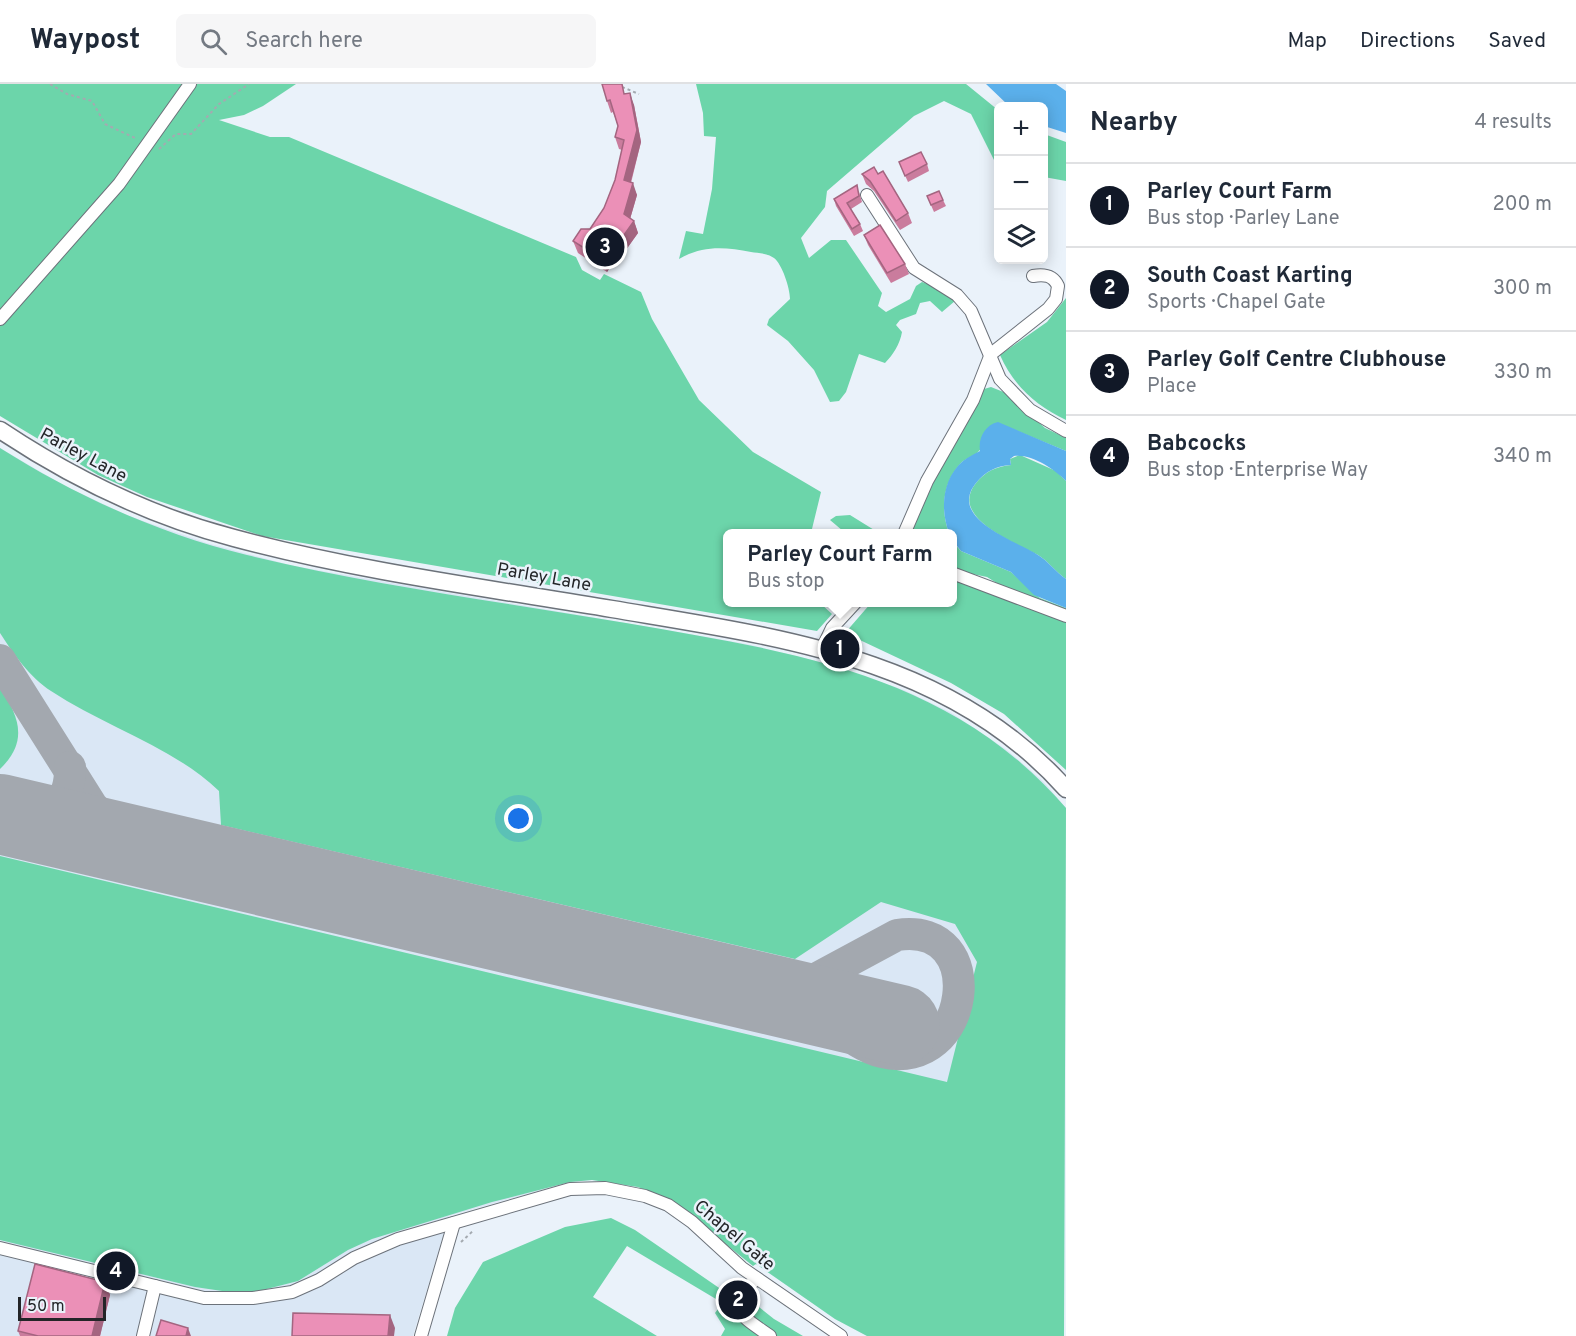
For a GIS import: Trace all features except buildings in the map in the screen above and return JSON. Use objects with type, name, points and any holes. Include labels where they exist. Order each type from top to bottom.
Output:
[{"type":"main road","name":"Parley Lane","points":[[0,430],[72,475],[115,496],[159,514],[232,538],[425,577],[682,621],[822,649],[907,676],[985,717],[1020,743],[1066,789]]},
{"type":"street","points":[[0,319],[119,184],[190,84]]},
{"type":"street","points":[[867,195],[914,268],[957,296],[971,311],[1000,379],[1022,402],[1050,424],[1066,431]]},
{"type":"street","points":[[906,529],[927,481],[974,400],[991,354],[1048,309],[1056,299],[1058,286],[1052,278],[1046,275],[1033,276]]},
{"type":"street","points":[[957,575],[1066,616]]},
{"type":"street","points":[[822,649],[827,634],[851,607]]},
{"type":"street","name":"Chapel Gate","points":[[0,1248],[204,1298],[233,1300],[271,1297],[307,1286],[354,1258],[398,1239],[570,1189],[605,1188],[625,1191],[668,1205],[692,1222],[756,1278],[841,1336]]},
{"type":"street","points":[[421,1336],[454,1223]]},
{"type":"street","points":[[756,1278],[741,1296],[738,1308],[740,1315],[770,1336]]},
{"type":"street","points":[[142,1336],[155,1286]]},
{"type":"path","points":[[614,84],[639,94]]},
{"type":"path","points":[[449,1244],[459,1245],[477,1228]]},
{"type":"shaded area","points":[[0,448],[65,486],[129,516],[207,543],[294,566],[747,644],[824,663],[904,690],[950,712],[1007,750],[1044,782],[1066,808],[1064,1336],[867,1336],[835,1319],[756,1264],[753,1266],[673,1202],[638,1187],[592,1180],[570,1182],[449,1216],[413,1336],[0,1336]]},
{"type":"green space","points":[[0,84],[296,84],[263,106],[244,115],[219,120],[270,137],[289,137],[576,257],[582,270],[600,280],[604,274],[641,292],[652,319],[699,400],[753,452],[821,492],[812,529],[723,529],[723,607],[824,607],[832,614],[817,631],[262,536],[147,497],[98,475],[0,416]]},
{"type":"green space","points":[[696,84],[966,84],[994,107],[994,160],[971,114],[944,101],[914,116],[827,191],[825,207],[801,238],[809,258],[831,240],[846,240],[882,293],[878,306],[886,312],[910,299],[916,286],[922,282],[944,290],[955,301],[942,312],[930,301],[920,303],[916,314],[900,320],[896,325],[902,332],[900,341],[885,363],[859,354],[846,392],[839,401],[830,402],[814,370],[788,341],[767,325],[769,319],[790,299],[785,277],[774,258],[732,249],[714,248],[697,251],[679,259],[686,231],[703,234],[712,189],[716,137],[704,136],[703,113]]},
{"type":"green space","points":[[1048,135],[1066,142],[1066,181],[1048,178]]},
{"type":"green space","points":[[1066,298],[1066,420],[1027,394],[1005,366],[1000,355],[1047,322]]},
{"type":"green space","points":[[991,387],[1006,393],[1045,428],[1066,438],[1066,451],[998,423],[980,450],[961,463],[950,479],[944,505],[948,529],[911,529],[954,438],[984,389]]},
{"type":"green space","points":[[0,448],[58,482],[119,512],[182,536],[247,555],[388,584],[749,645],[865,676],[919,698],[971,726],[1020,762],[1066,808],[1064,1336],[867,1336],[835,1319],[756,1264],[753,1266],[673,1202],[638,1187],[592,1180],[570,1182],[492,1202],[372,1239],[348,1250],[298,1281],[259,1291],[229,1292],[195,1287],[0,1240],[0,856],[947,1082],[977,962],[955,924],[881,902],[795,959],[221,825],[219,791],[201,775],[181,761],[72,704],[43,686],[22,665],[0,633]]},
{"type":"green space","points":[[1020,455],[1056,471],[1066,481],[1066,579],[1038,555],[988,527],[977,518],[971,507],[970,495],[983,475],[991,470],[1011,465],[1010,459]]},
{"type":"green space","points":[[850,515],[873,529],[841,529],[830,520],[836,516]]},
{"type":"green space","points":[[957,547],[961,551],[1011,572],[1040,598],[1066,608],[1066,613],[1008,590],[987,577],[957,571]]},
{"type":"green space","points":[[957,579],[1066,620],[1066,770],[1004,714],[951,683],[845,633],[868,607],[957,607]]},
{"type":"green space","points":[[0,687],[16,719],[18,739],[9,759],[0,769]]},
{"type":"green space","points":[[611,1218],[635,1230],[725,1292],[721,1302],[627,1246],[593,1297],[657,1336],[447,1336],[455,1308],[483,1262],[565,1227]]},
{"type":"green space","points":[[734,1287],[774,1319],[803,1336],[721,1336],[725,1329],[715,1313]]},
{"type":"water","points":[[986,84],[1056,84],[1066,91],[1066,133],[1048,127],[1048,102],[1005,102]]},
{"type":"water","points":[[998,422],[1066,451],[1066,481],[1042,463],[1028,457],[1014,456],[1010,459],[1011,465],[992,470],[984,475],[976,483],[969,496],[970,507],[977,518],[1002,536],[1038,555],[1066,579],[1066,608],[1034,595],[1011,572],[961,551],[957,546],[957,529],[948,529],[944,514],[947,485],[956,468],[980,451],[983,433]]},
{"type":"taxiway","points":[[0,660],[92,806],[105,821],[137,847]]},
{"type":"taxiway","points":[[7,816],[43,811],[60,802],[66,794],[70,767]]},
{"type":"taxiway","points":[[770,993],[795,990],[897,935],[927,937],[947,950],[957,971],[958,996],[951,1021],[935,1041],[912,1053],[882,1052],[873,1049],[857,1041],[815,1011],[786,997]]},
{"type":"runway","points":[[0,814],[900,1025]]},
{"type":"place","name":"Parley Golf Centre Clubhouse","points":[[605,247]]},
{"type":"place","name":"Parley Court Farm","points":[[840,649]]},
{"type":"place","name":"Babcocks","points":[[116,1271]]},
{"type":"place","name":"South Coast Karting","points":[[738,1300]]}]
